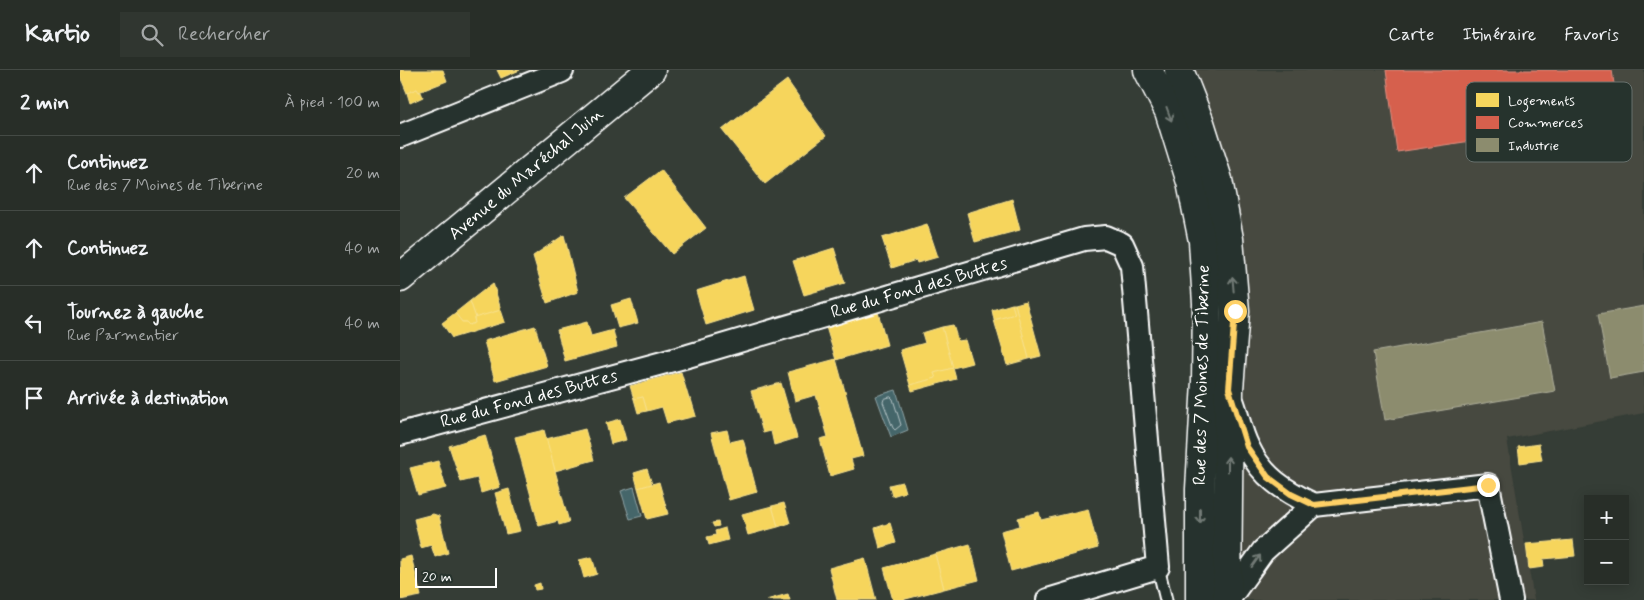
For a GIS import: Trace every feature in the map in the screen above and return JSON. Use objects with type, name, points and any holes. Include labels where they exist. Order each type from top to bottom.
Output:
[{"type":"main road","name":"Avenue du Maréchal Juin","points":[[400,278],[652,70]]},
{"type":"main road","name":"Rue des 7 Moines de Tiberine","points":[[1148,70],[1169,111],[1190,182],[1203,241],[1207,303],[1206,381],[1200,489],[1200,600]]},
{"type":"main road","name":"Rue des 7 Moines de Tiberine","points":[[1178,70],[1200,123],[1218,180],[1229,239],[1235,311],[1229,389],[1228,600]]},
{"type":"street","points":[[400,136],[562,71]]},
{"type":"street","name":"Rue du Fond des Buttes","points":[[400,434],[688,356],[1084,240],[1106,237],[1122,244],[1132,266],[1158,568]]},
{"type":"street","points":[[1229,389],[1247,447],[1268,477],[1291,494],[1314,505],[1488,485],[1511,600]]},
{"type":"street","points":[[1228,600],[1264,551],[1314,505]]},
{"type":"street","points":[[1048,600],[1158,568]]},
{"type":"lane","points":[[1158,568],[1166,600]]},
{"type":"shaded area","points":[[1164,70],[1644,70],[1644,413],[1507,439],[1534,600],[1217,600],[1220,286],[1205,177]]},
{"type":"water","points":[[896,390],[908,430],[891,437],[876,396]]},
{"type":"water","points":[[634,487],[642,516],[630,519],[621,491]]},
{"type":"building: Logements","points":[[400,70],[443,70],[447,81],[419,92],[417,89],[407,93],[400,76]]},
{"type":"building: Logements","points":[[497,70],[520,70],[501,78]]},
{"type":"building: Logements","points":[[787,80],[826,136],[765,184],[722,130]]},
{"type":"building: Logements","points":[[417,89],[423,97],[410,103],[407,93]]},
{"type":"building: Logements","points":[[661,170],[706,228],[672,254],[624,198]]},
{"type":"building: Logements","points":[[1012,199],[1020,230],[975,242],[967,213]]},
{"type":"building: Logements","points":[[927,224],[938,257],[917,263],[916,260],[892,268],[882,238]]},
{"type":"building: Logements","points":[[564,235],[578,292],[547,303],[533,256]]},
{"type":"building: Logements","points":[[834,248],[845,283],[804,295],[793,261]]},
{"type":"building: Logements","points":[[744,276],[754,310],[706,325],[696,291]]},
{"type":"building: Logements","points":[[493,283],[501,310],[476,318],[470,301]]},
{"type":"building: Logements","points":[[631,299],[638,323],[618,328],[611,305]]},
{"type":"building: Logements","points":[[470,301],[476,318],[474,318],[475,323],[469,325],[466,322],[462,322],[455,313]]},
{"type":"building: Logements","points":[[1026,301],[1041,356],[1029,359],[1015,304]]},
{"type":"building: Logements","points":[[1012,304],[1015,314],[994,320],[992,310]]},
{"type":"building: Logements","points":[[1012,304],[1015,304],[1029,359],[1007,365],[994,320],[1015,314]]},
{"type":"building: Logements","points":[[501,310],[505,322],[452,338],[442,323],[455,313],[462,322],[466,322],[469,325],[475,323],[474,318]]},
{"type":"building: Logements","points":[[878,312],[887,345],[836,360],[826,327]]},
{"type":"building: Logements","points":[[587,322],[591,336],[613,330],[617,347],[565,361],[557,330]]},
{"type":"building: Logements","points":[[953,325],[958,341],[965,340],[972,363],[953,368],[942,327]]},
{"type":"building: Logements","points":[[535,326],[547,366],[495,381],[484,341]]},
{"type":"building: Logements","points":[[942,327],[953,368],[934,373],[936,378],[910,385],[900,350],[925,343],[922,333]]},
{"type":"building: Logements","points":[[836,359],[863,456],[851,459],[854,469],[830,476],[820,439],[828,437],[816,395],[795,401],[788,372]]},
{"type":"building: Logements","points":[[953,368],[956,379],[912,391],[910,385],[936,378],[934,373]]},
{"type":"building: Logements","points":[[681,372],[696,416],[667,423],[662,407],[647,411],[643,397],[634,399],[630,386]]},
{"type":"building: Logements","points":[[781,383],[797,438],[774,445],[771,431],[763,433],[751,391]]},
{"type":"building: Logements","points":[[643,397],[647,411],[638,413],[634,399]]},
{"type":"building: Logements","points":[[620,419],[626,440],[611,444],[606,423]]},
{"type":"building: Logements","points":[[585,429],[594,460],[555,471],[546,439]]},
{"type":"building: Logements","points":[[544,430],[569,522],[559,525],[558,521],[539,526],[515,437]]},
{"type":"building: Logements","points":[[727,430],[730,442],[743,439],[757,492],[729,500],[711,433]]},
{"type":"building: Logements","points":[[485,435],[500,487],[481,493],[477,478],[461,482],[449,446]]},
{"type":"building: Logements","points":[[1539,444],[1542,460],[1520,463],[1518,447]]},
{"type":"building: Logements","points":[[438,461],[446,488],[418,495],[410,468]]},
{"type":"building: Logements","points":[[647,469],[652,484],[638,488],[634,473]]},
{"type":"building: Logements","points":[[659,482],[668,514],[647,519],[638,488]]},
{"type":"building: Logements","points":[[902,482],[905,492],[892,496],[889,485]]},
{"type":"building: Logements","points":[[509,489],[520,531],[506,534],[495,493]]},
{"type":"building: Logements","points":[[784,503],[790,523],[778,527],[772,506]]},
{"type":"building: Logements","points":[[772,506],[778,527],[748,535],[742,514]]},
{"type":"building: Logements","points":[[1088,509],[1098,548],[1011,571],[1001,531],[1020,526],[1018,518],[1039,512],[1041,520]]},
{"type":"building: Logements","points":[[433,514],[439,516],[448,553],[435,557],[431,545],[421,548],[414,519]]},
{"type":"building: Logements","points":[[718,522],[719,526],[714,527],[712,523]]},
{"type":"building: Logements","points":[[890,523],[896,543],[880,548],[875,528]]},
{"type":"building: Logements","points":[[725,528],[728,540],[709,545],[707,537],[716,535],[715,531]]},
{"type":"building: Logements","points":[[1573,540],[1575,556],[1543,559],[1544,567],[1529,569],[1526,544]]},
{"type":"building: Logements","points":[[970,544],[979,580],[944,589],[935,554]]},
{"type":"building: Logements","points":[[935,554],[944,589],[902,600],[893,600],[884,568]]},
{"type":"building: Logements","points":[[411,556],[421,596],[400,600],[400,559]]},
{"type":"building: Logements","points":[[592,557],[597,574],[584,578],[579,560]]},
{"type":"building: Logements","points":[[865,558],[876,600],[837,600],[829,568]]},
{"type":"building: Logements","points":[[540,583],[541,589],[535,590],[534,585]]},
{"type":"building: Logements","points":[[788,594],[790,600],[766,600]]},
{"type":"building: Commerces","points":[[1386,70],[1612,70],[1614,82],[1466,82],[1466,142],[1397,152]]},
{"type":"building: Industrie","points":[[1644,306],[1644,372],[1610,378],[1598,314]]},
{"type":"building: Industrie","points":[[1542,322],[1555,391],[1385,420],[1373,352]]},
{"type":"route","points":[[1235,311],[1229,389],[1247,447],[1268,477],[1291,494],[1314,505],[1488,485]]}]
